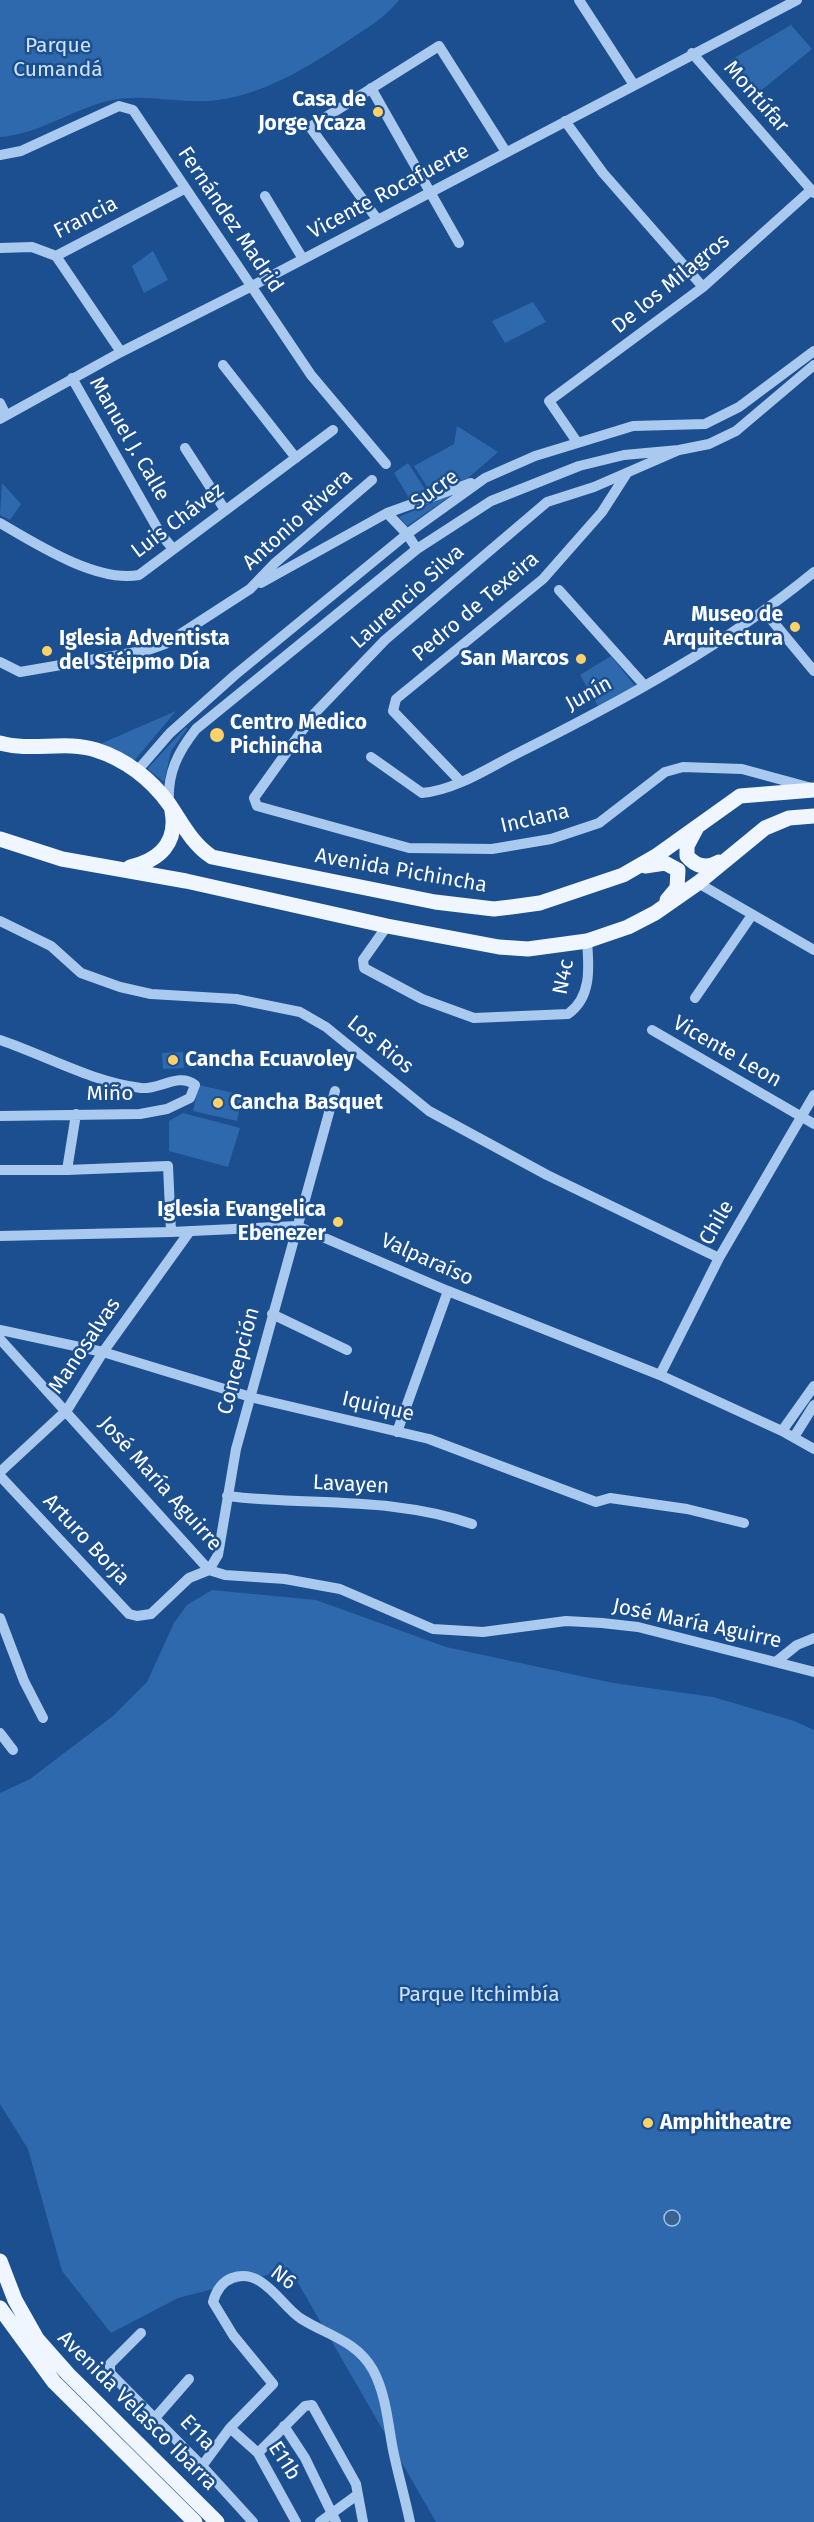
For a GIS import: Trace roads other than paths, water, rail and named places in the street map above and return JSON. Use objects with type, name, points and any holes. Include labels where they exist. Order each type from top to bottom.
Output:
[{"type":"main road","name":"Avenida Pichincha","points":[[0,743],[40,749],[87,748],[106,754],[137,771],[170,808],[201,850],[212,857],[435,902],[494,909],[540,903],[596,886],[640,867],[700,822],[740,796],[814,790]]},
{"type":"main road","points":[[124,869],[151,861],[165,850],[173,835],[170,808]]},
{"type":"main road","points":[[700,822],[690,838],[687,856],[695,864],[704,867],[713,866],[765,828],[789,818],[814,816]]},
{"type":"main road","points":[[0,839],[62,859],[273,898],[387,926],[499,947],[538,948],[605,936],[655,913],[698,883],[726,857]]},
{"type":"main road","points":[[640,867],[665,863],[678,870],[677,888],[655,913]]},
{"type":"main road","name":"Avenida Velasco Ibarra","points":[[0,2261],[15,2301],[37,2339],[68,2374],[217,2522]]},
{"type":"main road","name":"Avenida Velasco Ibarra","points":[[0,2308],[54,2382],[195,2522]]},
{"type":"street","points":[[579,0],[634,86]]},
{"type":"street","name":"Vicente Rocafuerte","points":[[3,417],[121,352],[252,286],[431,190],[634,86],[692,53],[797,0]]},
{"type":"street","points":[[377,219],[310,127],[439,46],[506,152]]},
{"type":"street","name":"Montúfar","points":[[692,53],[813,191]]},
{"type":"street","points":[[372,88],[459,243]]},
{"type":"street","name":"Fernández Madrid","points":[[0,155],[21,151],[119,106],[133,110],[311,375],[386,464]]},
{"type":"street","points":[[565,121],[603,173],[703,287]]},
{"type":"street","points":[[0,162],[21,151]]},
{"type":"street","name":"Francia","points":[[0,248],[32,247],[56,256],[184,189]]},
{"type":"street","name":"De los Milagros","points":[[577,442],[549,401],[703,287],[813,191]]},
{"type":"street","points":[[265,196],[303,259]]},
{"type":"street","points":[[56,256],[121,352]]},
{"type":"street","name":"Sucre","points":[[137,771],[170,733],[227,681],[407,534],[485,478],[577,442],[633,426],[705,424],[739,407],[814,351]]},
{"type":"street","points":[[223,365],[296,458]]},
{"type":"street","name":"Sucre","points":[[170,808],[169,784],[175,760],[197,728],[417,549],[491,501],[579,466],[624,455],[679,450],[709,444],[736,431],[814,365]]},
{"type":"street","name":"Manuel J. Calle","points":[[72,378],[131,483],[173,549]]},
{"type":"street","points":[[0,403],[3,417]]},
{"type":"street","name":"Luis Chávez","points":[[0,523],[77,563],[115,576],[139,575],[333,430]]},
{"type":"street","points":[[185,448],[225,510]]},
{"type":"street","name":"Laurencio Silva","points":[[254,798],[314,714],[385,640],[547,502],[627,473],[679,450]]},
{"type":"street","points":[[624,455],[627,473]]},
{"type":"street","name":"Pedro de Texeira","points":[[461,782],[393,711],[396,699],[546,576],[602,512],[627,473]]},
{"type":"street","name":"Antonio Rivera","points":[[0,662],[20,672],[148,650],[165,644],[250,588],[387,513],[485,478]]},
{"type":"street","name":"Antonio Rivera","points":[[250,588],[275,563],[372,480]]},
{"type":"street","points":[[387,513],[407,534],[417,549]]},
{"type":"street","name":"Junín","points":[[371,757],[422,793],[435,792],[461,782],[594,715],[645,686],[765,612],[814,572]]},
{"type":"street","points":[[559,590],[645,686]]},
{"type":"street","points":[[765,612],[814,671]]},
{"type":"street","name":"Inclana","points":[[254,798],[257,806],[409,848],[492,849],[551,839],[599,823],[665,772],[683,767],[742,769],[814,790]]},
{"type":"street","points":[[698,883],[814,950]]},
{"type":"street","points":[[695,998],[752,915]]},
{"type":"street","name":"Los Rios","points":[[0,921],[51,946],[81,973],[120,987],[151,994],[236,999],[300,1012],[326,1027],[429,1111],[547,1175],[719,1258]]},
{"type":"street","name":"N4c","points":[[387,926],[363,960],[364,968],[391,984],[442,1007],[474,1018],[568,1014],[579,1007],[585,993],[590,969],[587,941]]},
{"type":"street","name":"Vicente Leon","points":[[652,1030],[814,1124]]},
{"type":"street","name":"Miño","points":[[0,1040],[81,1072],[143,1088],[184,1080],[195,1085],[190,1098],[167,1109],[140,1114],[0,1116]]},
{"type":"street","name":"Concepción","points":[[209,1570],[218,1555],[226,1496],[250,1396],[335,1091]]},
{"type":"street","name":"Chile","points":[[660,1375],[719,1258],[814,1095]]},
{"type":"street","points":[[67,1170],[76,1114]]},
{"type":"street","points":[[0,1170],[163,1166],[170,1169],[171,1232]]},
{"type":"street","name":"Valparaíso","points":[[0,1236],[297,1226],[448,1291],[660,1375],[782,1431],[814,1449]]},
{"type":"street","name":"Manosalvas","points":[[0,1474],[67,1410],[103,1352],[190,1231]]},
{"type":"street","points":[[398,1432],[448,1291]]},
{"type":"street","points":[[272,1314],[347,1350]]},
{"type":"street","name":"Iquique","points":[[0,1330],[103,1352],[250,1396],[429,1439],[596,1502],[610,1498],[687,1509],[744,1523]]},
{"type":"street","name":"José María Aguirre","points":[[0,1339],[67,1410],[209,1570],[225,1575],[285,1579],[340,1589],[434,1629],[483,1632],[566,1621],[638,1627],[814,1672]]},
{"type":"street","points":[[782,1431],[814,1386]]},
{"type":"street","points":[[794,1437],[814,1405]]},
{"type":"street","name":"Arturo Borja","points":[[0,1474],[129,1614],[137,1616],[151,1614],[189,1578],[209,1570]]},
{"type":"street","name":"Lavayen","points":[[226,1496],[290,1502],[396,1506],[449,1516],[472,1524]]},
{"type":"street","points":[[0,1618],[24,1682],[43,1718]]},
{"type":"street","points":[[777,1661],[797,1645],[814,1638]]},
{"type":"street","points":[[0,1733],[13,1750]]},
{"type":"street","name":"N6","points":[[202,2466],[230,2428],[273,2384],[233,2335],[213,2302],[215,2293],[226,2281],[245,2276],[269,2287],[292,2312],[311,2325],[332,2332],[363,2355],[374,2372],[390,2423],[410,2522]]},
{"type":"street","name":"E11a","points":[[141,2333],[110,2364],[110,2373],[202,2466],[253,2522]]},
{"type":"street","points":[[155,2418],[189,2379]]},
{"type":"street","points":[[258,2453],[305,2406],[312,2405],[345,2462],[357,2495],[363,2522]]},
{"type":"street","points":[[284,2426],[305,2458],[334,2518]]},
{"type":"street","name":"E11b","points":[[230,2428],[258,2453],[296,2522]]},
{"type":"street","points":[[320,2522],[334,2518],[357,2495]]},
{"type":"place","name":"Casa de Jorge Ycaza","points":[[378,112]]},
{"type":"place","name":"Museo de Arquitectura","points":[[795,627]]},
{"type":"place","name":"Iglesia Adventista del Stéipmo Día","points":[[47,651]]},
{"type":"place","name":"San Marcos","points":[[581,659]]},
{"type":"place","name":"Centro Medico Pichincha","points":[[217,735]]},
{"type":"place","name":"Cancha Ecuavoley","points":[[173,1060]]},
{"type":"place","name":"Cancha Basquet","points":[[218,1103]]},
{"type":"place","name":"Iglesia Evangelica Ebenezer","points":[[338,1222]]},
{"type":"place","name":"Amphitheatre","points":[[648,2123]]},
{"type":"park label","name":"Parque Cumandá","points":[[58,58]]},
{"type":"park label","name":"Parque Itchimbía","points":[[479,1995]]}]
